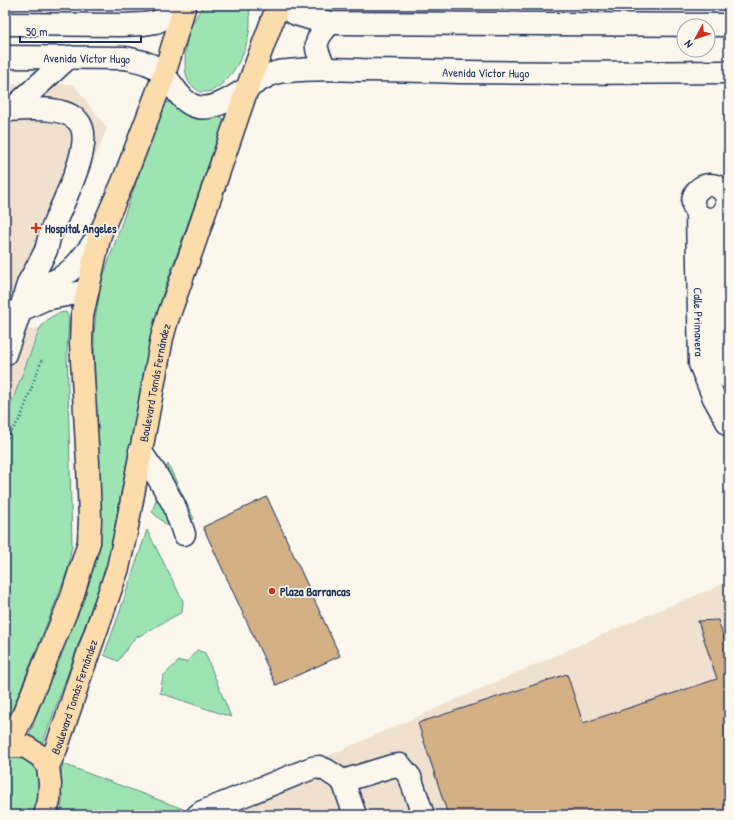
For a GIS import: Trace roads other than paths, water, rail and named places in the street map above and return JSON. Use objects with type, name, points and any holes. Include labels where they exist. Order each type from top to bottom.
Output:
[{"type":"main road","points":[[5,746],[14,734],[22,718],[72,597],[89,542],[90,520],[88,463],[81,343],[82,316],[100,234],[123,182],[164,74],[184,5]]},
{"type":"main road","name":"Boulevard Tomás Fernández","points":[[48,766],[56,749],[118,568],[165,326],[246,89],[278,5]]},
{"type":"main road","points":[[5,746],[26,747],[40,756],[48,766],[50,790],[45,815]]},
{"type":"street","points":[[5,24],[144,24],[156,22],[169,16],[184,5]]},
{"type":"street","points":[[281,5],[296,14],[330,23],[729,25]]},
{"type":"street","points":[[326,69],[316,49],[321,33],[330,23]]},
{"type":"street","name":"Avenida Víctor Hugo","points":[[5,57],[125,58],[141,61],[150,64],[164,74],[185,100],[197,107],[209,108],[220,104],[262,79],[273,74],[286,71],[326,69],[548,73],[729,72]]},
{"type":"street","points":[[34,109],[78,57]]},
{"type":"street","points":[[8,110],[78,57]]},
{"type":"street","points":[[5,354],[13,312],[40,264],[47,247],[50,235],[70,189],[82,153],[84,137],[82,128],[78,122],[72,116],[64,112],[34,109],[8,110]]},
{"type":"street","name":"Calle Primavera","points":[[718,208],[716,368],[714,398],[729,425]]},
{"type":"street","points":[[29,282],[44,284],[62,278],[78,264],[100,234]]},
{"type":"street","points":[[13,312],[45,299],[87,291]]},
{"type":"street","points":[[140,451],[156,474],[174,505],[184,534]]},
{"type":"street","points":[[343,781],[400,765],[410,777],[423,815]]},
{"type":"street","points":[[198,815],[202,812],[312,768],[319,767],[343,781],[355,815]]},
{"type":"place","name":"Hospital Angeles","points":[[36,228]]},
{"type":"place","name":"Plaza Barrancas","points":[[272,591]]}]
